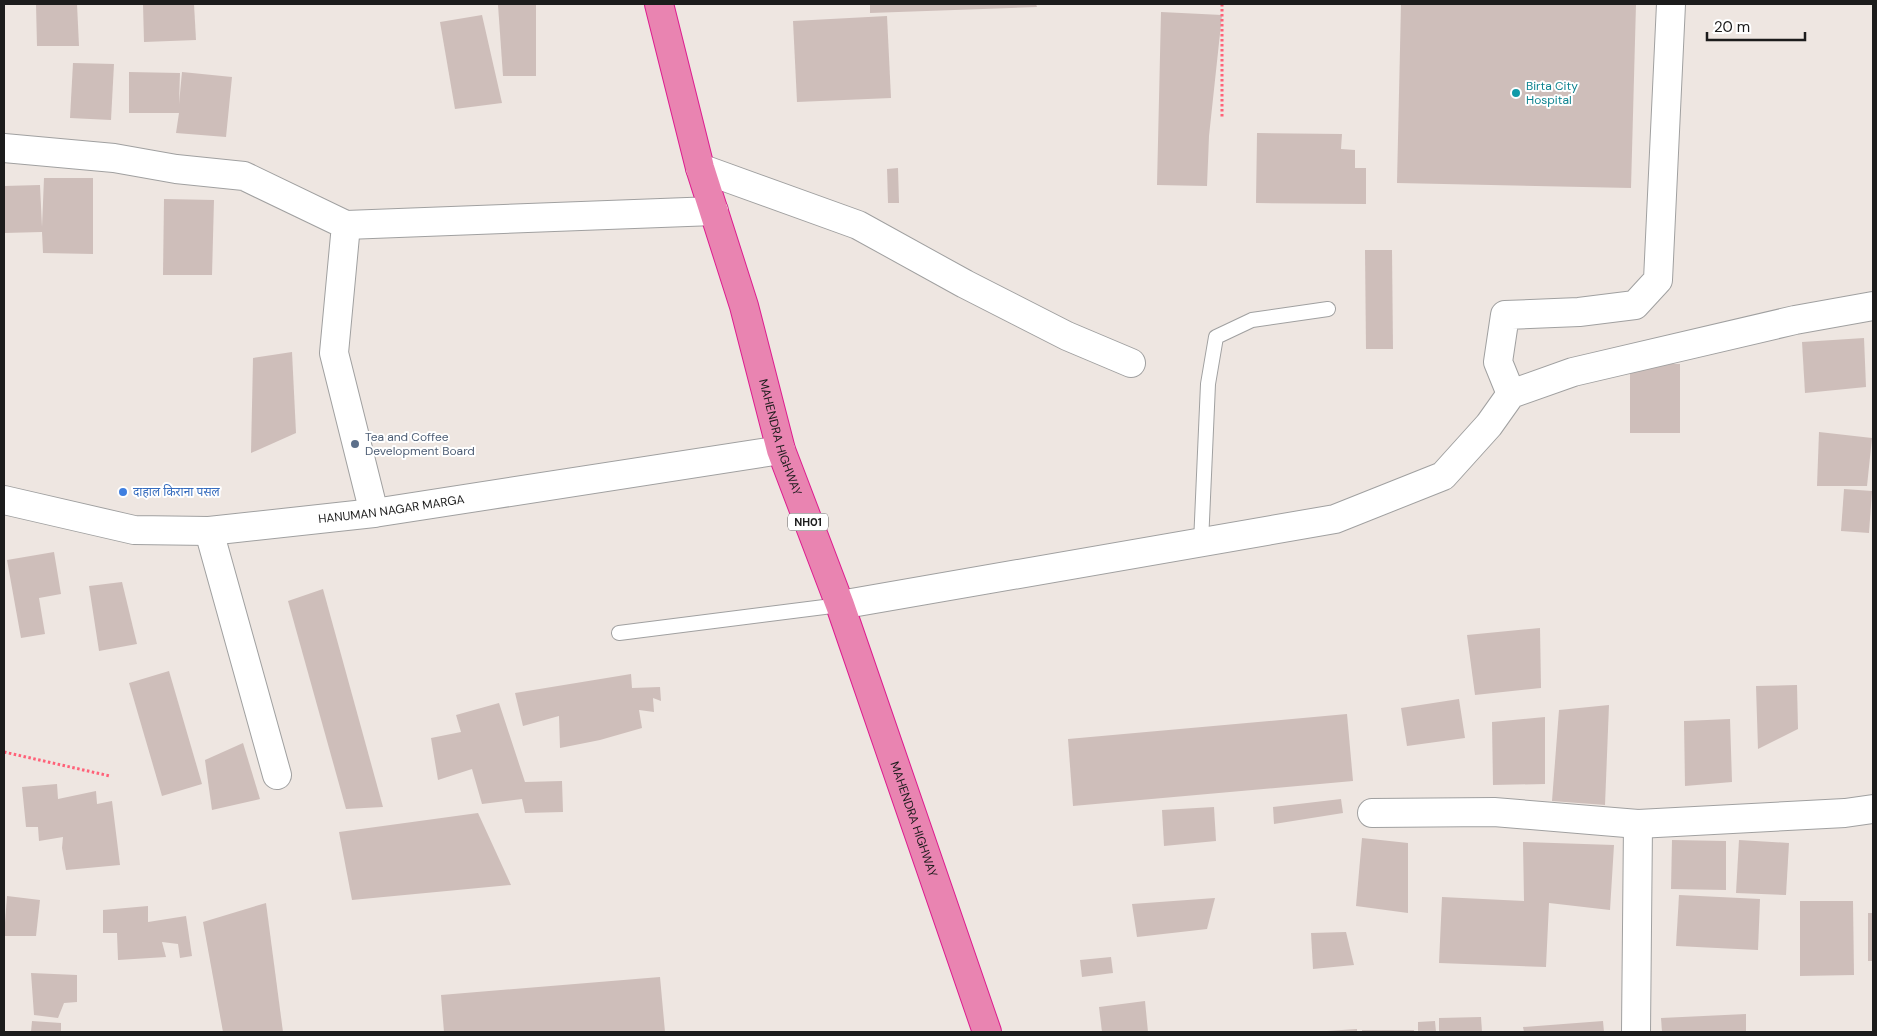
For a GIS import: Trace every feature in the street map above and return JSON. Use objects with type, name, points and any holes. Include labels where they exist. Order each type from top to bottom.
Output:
[{"type":"highway","name":"MAHENDRA HIGHWAY","points":[[659,4],[700,168],[744,306],[781,450],[840,605],[987,1032]]},
{"type":"street","points":[[1512,394],[1498,362],[1505,315],[1579,312],[1635,305],[1658,280],[1671,4]]},
{"type":"street","points":[[4,148],[114,158],[176,169],[244,176],[346,226],[714,211]]},
{"type":"street","points":[[700,168],[858,225],[965,284],[1067,336],[1131,363]]},
{"type":"street","points":[[346,226],[334,353],[374,513]]},
{"type":"street","points":[[840,605],[1334,519],[1443,476],[1489,425],[1512,394],[1572,372],[1795,320],[1873,306]]},
{"type":"street","name":"HANUMAN NAGAR MARGA","points":[[4,500],[134,530],[209,531],[374,513],[781,450]]},
{"type":"street","points":[[209,531],[277,775]]},
{"type":"street","points":[[1372,813],[1494,812],[1638,824],[1845,813],[1873,809]]},
{"type":"street","points":[[1636,1032],[1638,824]]},
{"type":"lane","points":[[1201,543],[1208,384],[1216,337],[1252,320],[1328,309]]},
{"type":"lane","points":[[619,633],[840,605]]},
{"type":"path","points":[[1222,4],[1222,119]]},
{"type":"path","points":[[4,752],[110,776]]},
{"type":"building","points":[[36,4],[77,4],[79,46],[37,46]]},
{"type":"building","points":[[143,4],[194,4],[196,40],[144,42]]},
{"type":"building","points":[[536,4],[536,76],[503,76],[498,5]]},
{"type":"building","points":[[870,4],[1036,4],[1037,7],[870,13]]},
{"type":"building","name":"Birta City Hospital","points":[[1401,4],[1636,4],[1631,188],[1397,183]]},
{"type":"building","points":[[1161,12],[1222,15],[1209,136],[1207,186],[1157,185]]},
{"type":"building","points":[[482,15],[502,103],[455,109],[440,22]]},
{"type":"building","points":[[887,16],[891,98],[797,102],[793,21]]},
{"type":"building","points":[[73,63],[114,64],[111,120],[70,118]]},
{"type":"building","points":[[129,72],[180,73],[179,104],[182,72],[232,77],[226,137],[176,133],[179,113],[129,113]]},
{"type":"building","points":[[1257,133],[1342,134],[1341,149],[1355,150],[1355,168],[1366,168],[1366,204],[1256,203]]},
{"type":"building","points":[[898,168],[899,203],[888,203],[887,169]]},
{"type":"building","points":[[44,178],[93,178],[93,254],[43,253],[42,232],[4,233],[4,186],[40,185],[42,227]]},
{"type":"building","points":[[164,199],[214,200],[212,275],[163,275]]},
{"type":"building","points":[[1365,250],[1392,250],[1393,349],[1366,349]]},
{"type":"building","points":[[1864,338],[1866,387],[1805,393],[1802,342]]},
{"type":"building","points":[[292,352],[296,433],[251,453],[253,358]]},
{"type":"building","points":[[1630,364],[1680,364],[1680,433],[1630,433]]},
{"type":"building","points":[[1819,432],[1872,438],[1867,486],[1817,486]]},
{"type":"building","points":[[1844,489],[1872,491],[1869,533],[1841,531]]},
{"type":"building","points":[[54,552],[61,594],[39,598],[45,634],[21,638],[7,560]]},
{"type":"building","points":[[122,582],[137,644],[99,651],[89,586]]},
{"type":"building","points":[[323,589],[383,807],[346,809],[288,601]]},
{"type":"building","points":[[1540,628],[1541,688],[1475,695],[1467,635]]},
{"type":"building","points":[[169,671],[202,784],[162,796],[129,683]]},
{"type":"building","points":[[631,674],[632,688],[660,687],[661,701],[653,698],[654,712],[639,710],[642,728],[600,740],[560,748],[559,716],[523,726],[515,693]]},
{"type":"building","points":[[1797,685],[1798,729],[1758,749],[1756,686]]},
{"type":"building","points":[[1459,699],[1465,738],[1407,746],[1401,708]]},
{"type":"building","points":[[499,703],[525,782],[562,781],[563,812],[525,813],[522,799],[482,804],[472,769],[438,780],[431,738],[461,732],[456,715]]},
{"type":"building","points":[[1609,705],[1605,805],[1552,801],[1559,710]]},
{"type":"building","points":[[1347,714],[1353,781],[1073,806],[1068,739]]},
{"type":"building","points":[[1545,717],[1545,784],[1493,785],[1492,722]]},
{"type":"building","points":[[1730,719],[1732,782],[1685,786],[1684,721]]},
{"type":"building","points":[[243,743],[260,799],[212,810],[205,760]]},
{"type":"building","points":[[57,784],[58,799],[96,791],[97,804],[112,801],[120,865],[66,870],[62,848],[63,837],[39,841],[38,827],[26,827],[22,787]]},
{"type":"building","points":[[1341,799],[1343,813],[1274,824],[1273,807]]},
{"type":"building","points":[[1214,807],[1216,841],[1164,846],[1162,810]]},
{"type":"building","points":[[478,813],[511,885],[352,900],[339,832]]},
{"type":"building","points":[[1362,838],[1408,843],[1408,913],[1356,906]]},
{"type":"building","points":[[1672,840],[1726,841],[1726,890],[1671,889]]},
{"type":"building","points":[[1739,840],[1789,843],[1786,895],[1736,893]]},
{"type":"building","points":[[1523,842],[1614,845],[1610,910],[1549,903],[1546,967],[1439,963],[1442,897],[1524,901]]},
{"type":"building","points":[[1679,895],[1760,899],[1758,950],[1676,946]]},
{"type":"building","points":[[7,896],[40,900],[36,936],[4,936]]},
{"type":"building","points":[[1215,898],[1207,929],[1137,937],[1132,904]]},
{"type":"building","points":[[1800,901],[1853,901],[1854,975],[1800,976]]},
{"type":"building","points":[[266,903],[283,1032],[223,1032],[203,922]]},
{"type":"building","points":[[148,906],[148,922],[186,916],[192,956],[180,958],[178,944],[162,942],[166,957],[118,960],[117,933],[103,933],[103,910]]},
{"type":"building","points":[[1868,913],[1873,913],[1873,961],[1868,961]]},
{"type":"building","points":[[1346,932],[1354,965],[1313,969],[1311,933]]},
{"type":"building","points":[[1111,957],[1113,973],[1082,977],[1080,960]]},
{"type":"building","points":[[31,973],[77,975],[77,1002],[64,1003],[58,1018],[34,1015]]},
{"type":"building","points":[[660,977],[665,1032],[444,1032],[441,995]]},
{"type":"building","points":[[1145,1001],[1148,1032],[1102,1032],[1099,1007]]},
{"type":"building","points":[[1746,1014],[1746,1032],[1662,1032],[1661,1018]]},
{"type":"building","points":[[1481,1017],[1482,1032],[1439,1032],[1439,1018]]},
{"type":"building","points":[[32,1021],[61,1023],[61,1032],[31,1032]]},
{"type":"building","points":[[1435,1021],[1436,1032],[1418,1032],[1418,1022]]},
{"type":"building","points":[[1603,1021],[1604,1032],[1524,1032],[1523,1027]]},
{"type":"building","points":[[1357,1029],[1357,1032],[1327,1032],[1327,1031]]},
{"type":"building","points":[[1362,1030],[1414,1030],[1414,1032],[1362,1032]]},
{"type":"place","name":"Birta City Hospital","points":[[1516,93]]},
{"type":"place","name":"Tea and Coffee Development Board","points":[[355,444]]},
{"type":"place","name":"दाहाल किराना पसल","points":[[123,492]]}]
